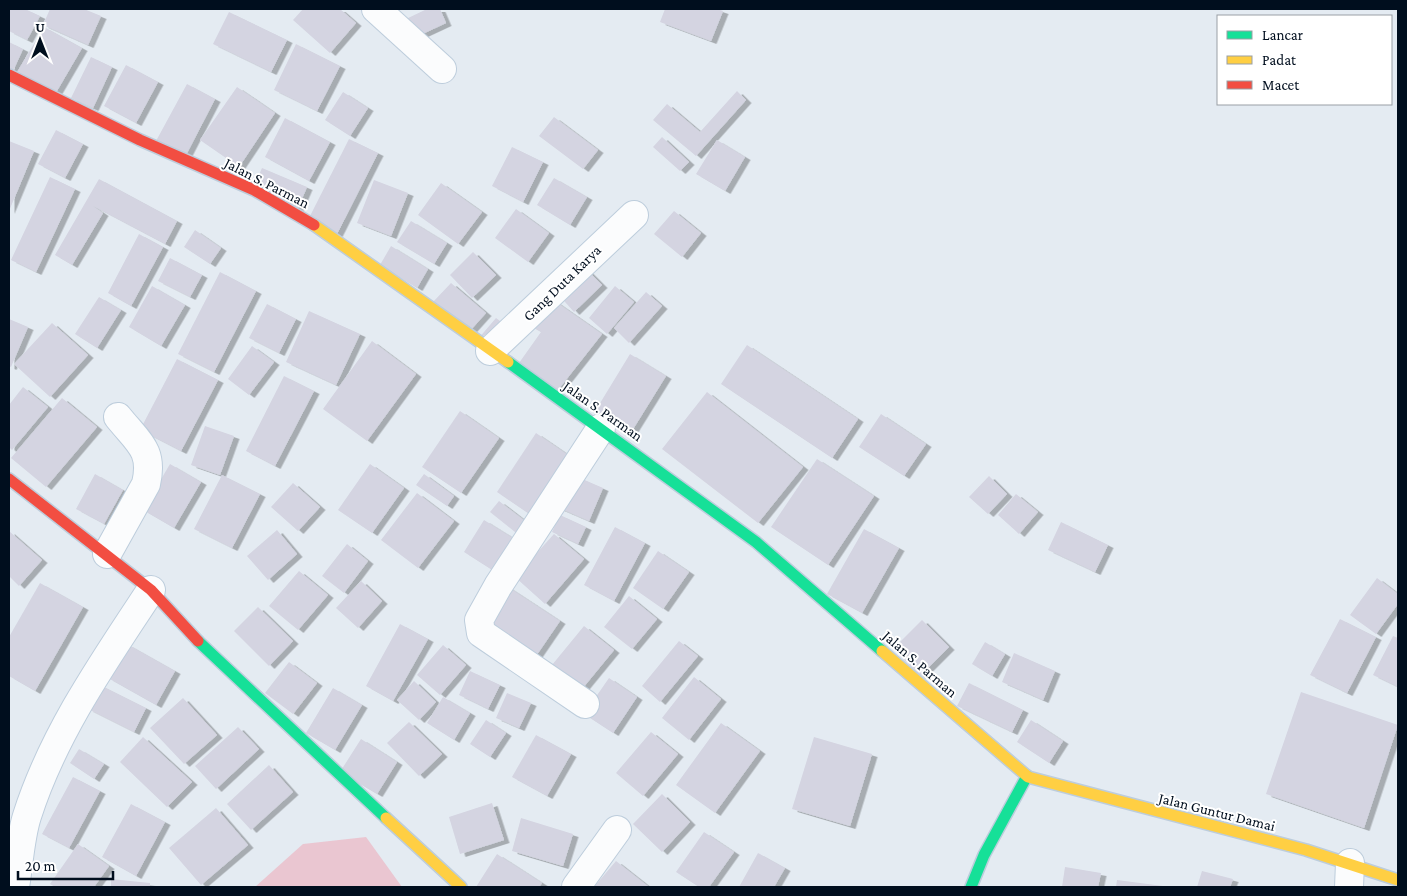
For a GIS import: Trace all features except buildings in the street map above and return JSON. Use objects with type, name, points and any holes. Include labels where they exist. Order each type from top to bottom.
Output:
[{"type":"main road","name":"Jalan S. Parman","points":[[9,75],[140,140],[254,190],[288,208],[332,236],[490,352],[601,428],[756,542],[1028,777]]},
{"type":"main road","points":[[9,479],[151,590],[215,659],[460,887]]},
{"type":"main road","points":[[971,887],[984,855],[1028,777]]},
{"type":"main road","name":"Jalan Guntur Damai","points":[[1028,777],[1349,875],[1398,879]]},
{"type":"street","points":[[376,9],[442,69]]},
{"type":"street","name":"Gang Duta Karya","points":[[490,352],[634,215]]},
{"type":"street","points":[[107,554],[146,484],[149,472],[146,451],[118,417]]},
{"type":"street","points":[[585,704],[481,633],[479,620],[498,586],[601,428]]},
{"type":"street","points":[[15,887],[27,817],[53,753],[100,668],[151,590]]},
{"type":"street","points":[[576,887],[617,830]]},
{"type":"shaded area","points":[[366,837],[402,887],[255,887],[303,844]]},
{"type":"traffic: fast","points":[[508,362],[756,542],[882,651]]},
{"type":"traffic: fast","points":[[198,641],[386,818]]},
{"type":"traffic: fast","points":[[971,887],[984,855],[1027,776]]},
{"type":"traffic: slow","points":[[314,225],[508,362]]},
{"type":"traffic: slow","points":[[882,651],[1027,776]]},
{"type":"traffic: slow","points":[[1028,777],[1306,850],[1398,880]]},
{"type":"traffic: slow","points":[[386,818],[461,887]]},
{"type":"traffic: jam","points":[[9,75],[140,140],[254,190],[314,225]]},
{"type":"traffic: jam","points":[[9,479],[151,590],[198,641]]}]
